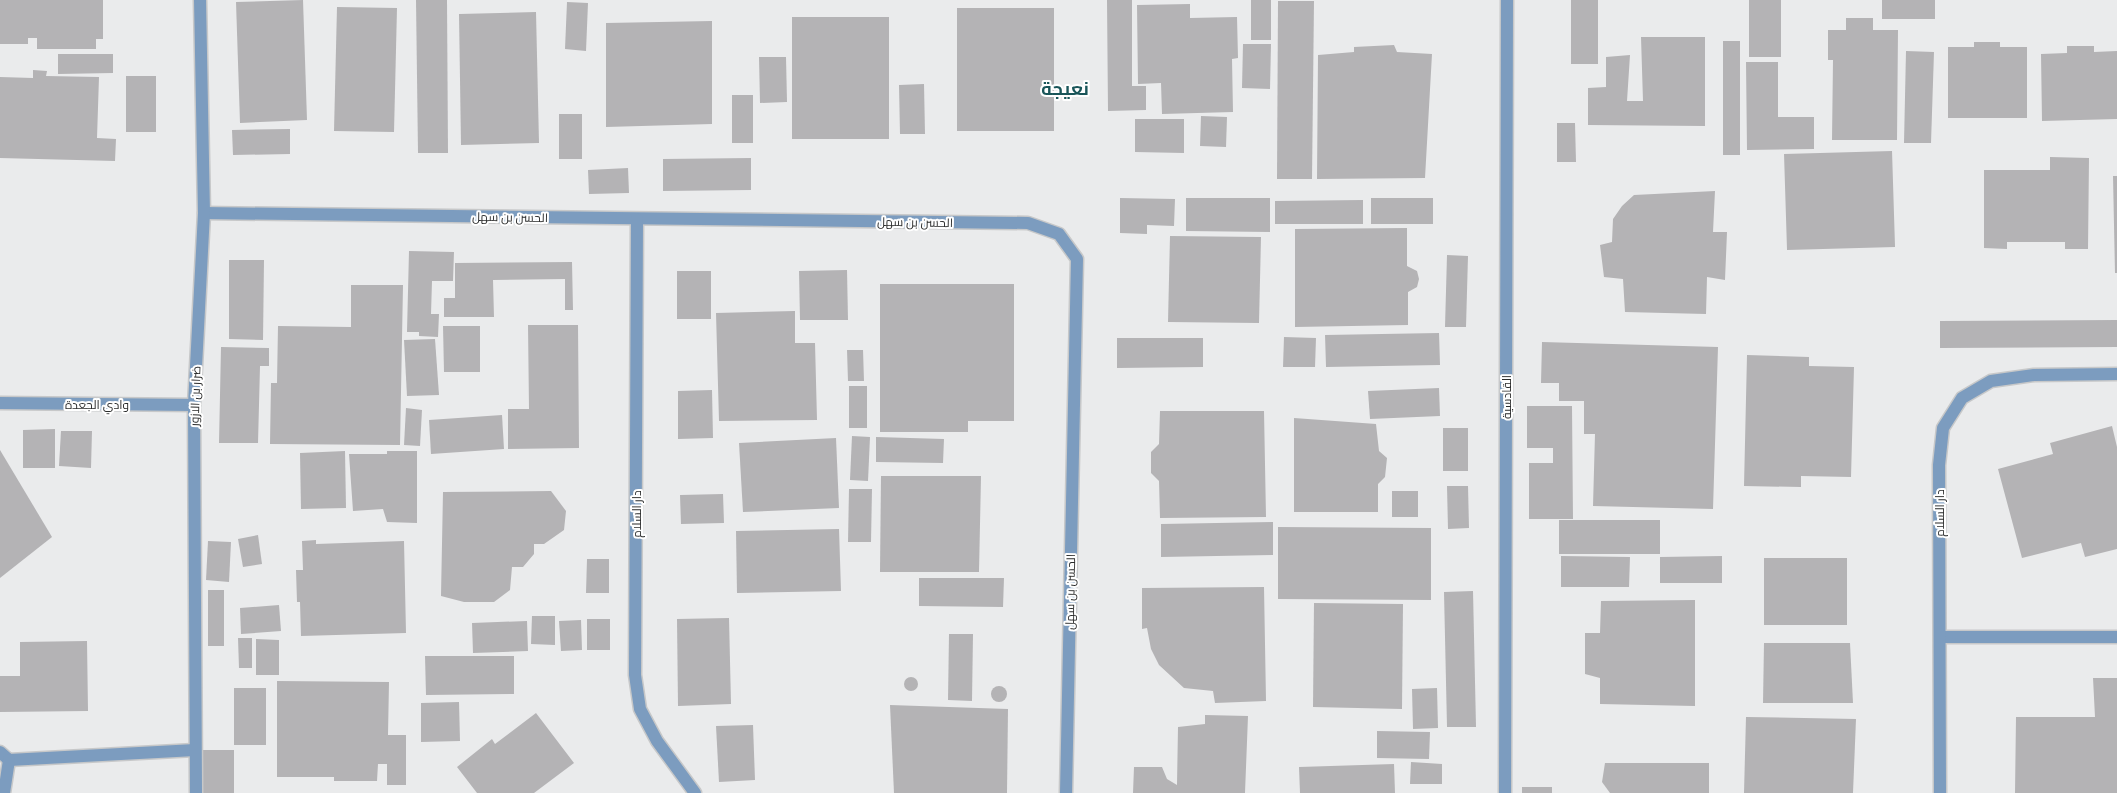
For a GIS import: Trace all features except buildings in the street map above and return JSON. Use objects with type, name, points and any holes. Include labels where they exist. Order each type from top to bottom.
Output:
[{"type":"street","name":"ضرار بن الازور","points":[[196,793],[194,404],[204,213],[200,0]]},
{"type":"street","name":"القادسية","points":[[1505,793],[1507,0]]},
{"type":"street","name":"الحسن بن سهل","points":[[204,213],[1028,223],[1059,234],[1077,259],[1066,793]]},
{"type":"street","name":"دار السلام","points":[[637,219],[635,675],[640,709],[657,740],[695,793]]},
{"type":"street","name":"دار السلام","points":[[1940,793],[1939,465],[1943,428],[1962,398],[1991,382],[2034,375],[2117,374]]},
{"type":"street","name":"وادي الجعدة","points":[[0,403],[194,404]]},
{"type":"street","points":[[1940,637],[2117,637]]},
{"type":"street","points":[[4,793],[4,756],[196,750]]},
{"type":"district","name":"نعيجة","points":[[1065,88]]}]
